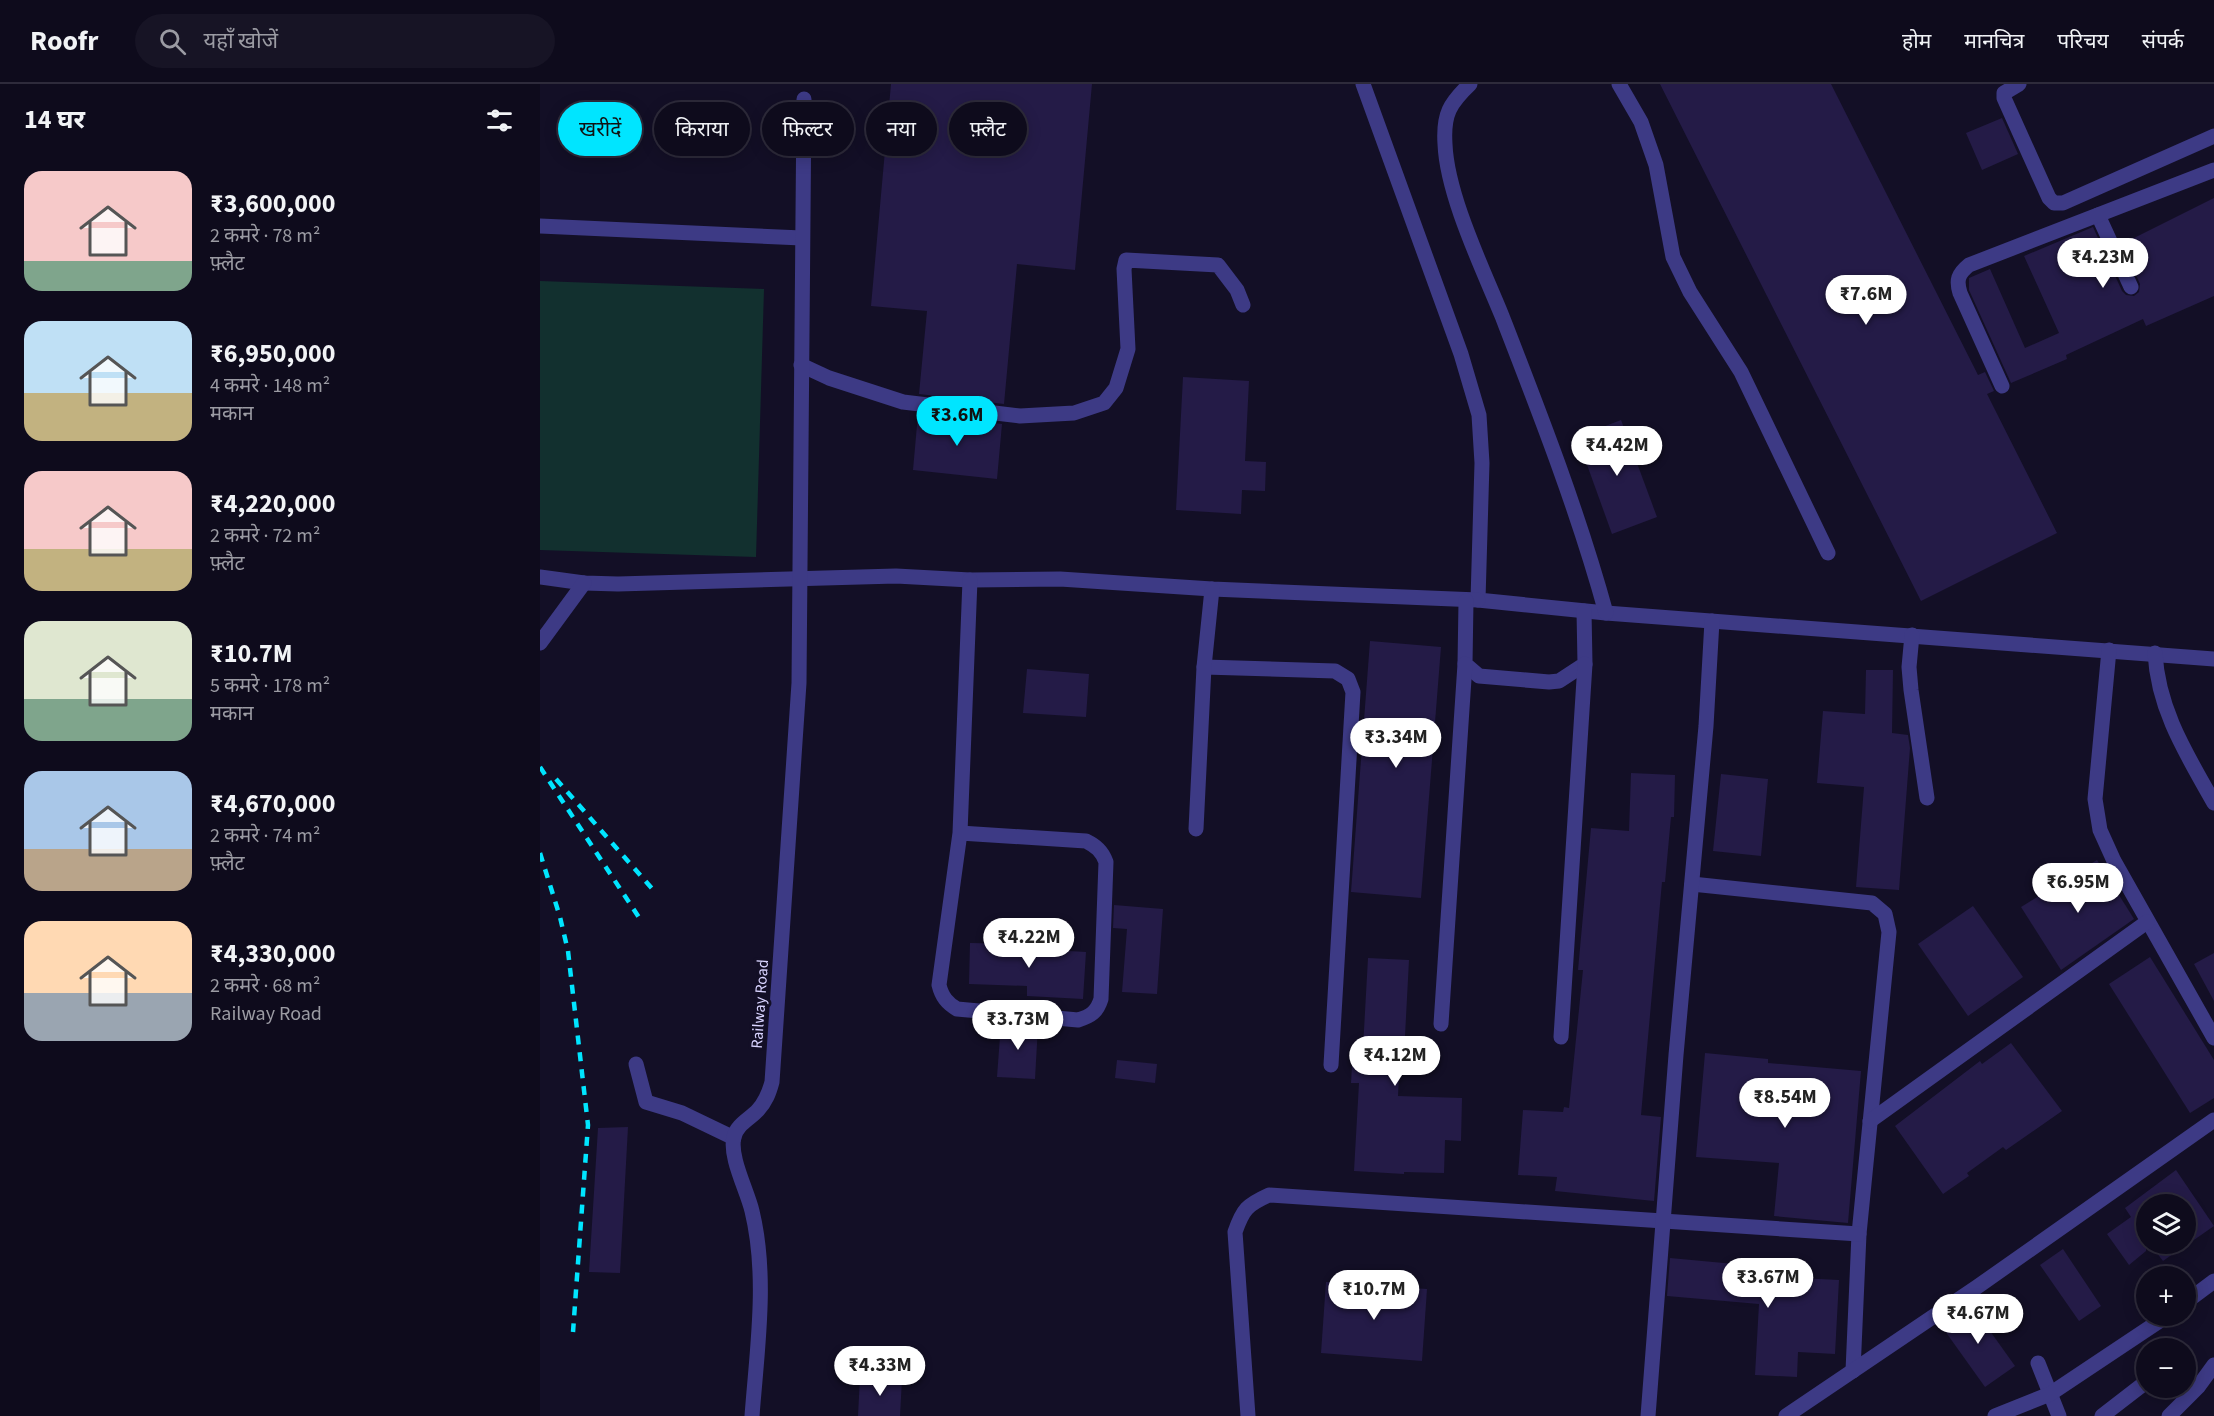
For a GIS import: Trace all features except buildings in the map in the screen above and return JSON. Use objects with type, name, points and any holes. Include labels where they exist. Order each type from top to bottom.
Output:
[{"type":"street","points":[[1363,84],[1461,354],[1479,415],[1482,463],[1465,664],[1441,1024]]},
{"type":"street","points":[[1470,84],[1452,101],[1445,125],[1447,165],[1462,214],[1578,519],[1606,613]]},
{"type":"street","points":[[1619,84],[1641,122],[1656,165],[1673,257],[1690,292],[1741,372],[1828,554]]},
{"type":"street","points":[[2019,84],[2004,93],[2004,98],[2049,198],[2054,203],[2063,203],[2214,136]]},
{"type":"street","name":"Railway Road","points":[[734,1138],[744,1122],[757,1111],[769,1095],[772,1082],[799,683],[804,99]]},
{"type":"street","points":[[2002,386],[1959,293],[1957,282],[1960,272],[1969,265],[2214,170]]},
{"type":"street","points":[[2098,214],[2131,287]]},
{"type":"street","points":[[540,226],[802,238]]},
{"type":"street","points":[[801,365],[830,378],[903,402],[1020,416],[1074,413],[1104,403],[1116,388],[1128,349],[1125,260],[1218,265],[1237,290],[1243,305]]},
{"type":"street","points":[[540,577],[584,583],[618,584],[896,576],[970,580],[1060,579],[1212,589],[1472,601],[2214,659]]},
{"type":"street","points":[[960,833],[1086,841],[1102,853],[1106,862],[1101,999],[1098,1009],[1089,1017],[1078,1020],[957,1009],[948,1004],[941,994],[939,985],[960,833],[970,580]]},
{"type":"street","points":[[540,643],[584,583]]},
{"type":"street","points":[[1196,829],[1204,667],[1212,589]]},
{"type":"street","points":[[1561,1037],[1585,664],[1584,611]]},
{"type":"street","points":[[1648,1416],[1662,1221],[1706,726],[1712,621]]},
{"type":"street","points":[[1912,635],[1909,667],[1911,690],[1927,798]]},
{"type":"street","points":[[2109,650],[2095,799],[2100,830],[2147,922],[2214,1038]]},
{"type":"street","points":[[2155,653],[2156,673],[2165,710],[2174,732],[2214,803]]},
{"type":"street","points":[[1465,664],[1479,676],[1549,682],[1559,681],[1585,664]]},
{"type":"street","points":[[1204,667],[1335,671],[1348,679],[1353,692],[1331,1065]]},
{"type":"street","points":[[1692,884],[1872,903],[1885,914],[1889,932],[1859,1234],[1853,1371]]},
{"type":"street","points":[[1870,1121],[2147,922]]},
{"type":"street","points":[[636,1064],[646,1102],[682,1113],[734,1138],[732,1149],[752,1212],[757,1247],[760,1303],[753,1416]]},
{"type":"street","points":[[1786,1416],[1986,1280],[2214,1120]]},
{"type":"street","points":[[1248,1416],[1235,1232],[1241,1213],[1252,1202],[1269,1195],[1859,1234]]},
{"type":"street","points":[[2196,1294],[2214,1281]]},
{"type":"street","points":[[1995,1416],[2050,1394],[2152,1326]]},
{"type":"street","points":[[2038,1363],[2059,1416]]},
{"type":"street","points":[[2169,1416],[2198,1387],[2214,1365]]},
{"type":"street","points":[[2102,1416],[2136,1390]]},
{"type":"green space","points":[[540,281],[764,289],[756,557],[540,550]]},
{"type":"railway","points":[[540,767],[640,919]]},
{"type":"railway","points":[[556,779],[655,892]]},
{"type":"railway","points":[[540,853],[568,951],[588,1125],[573,1332]]}]
